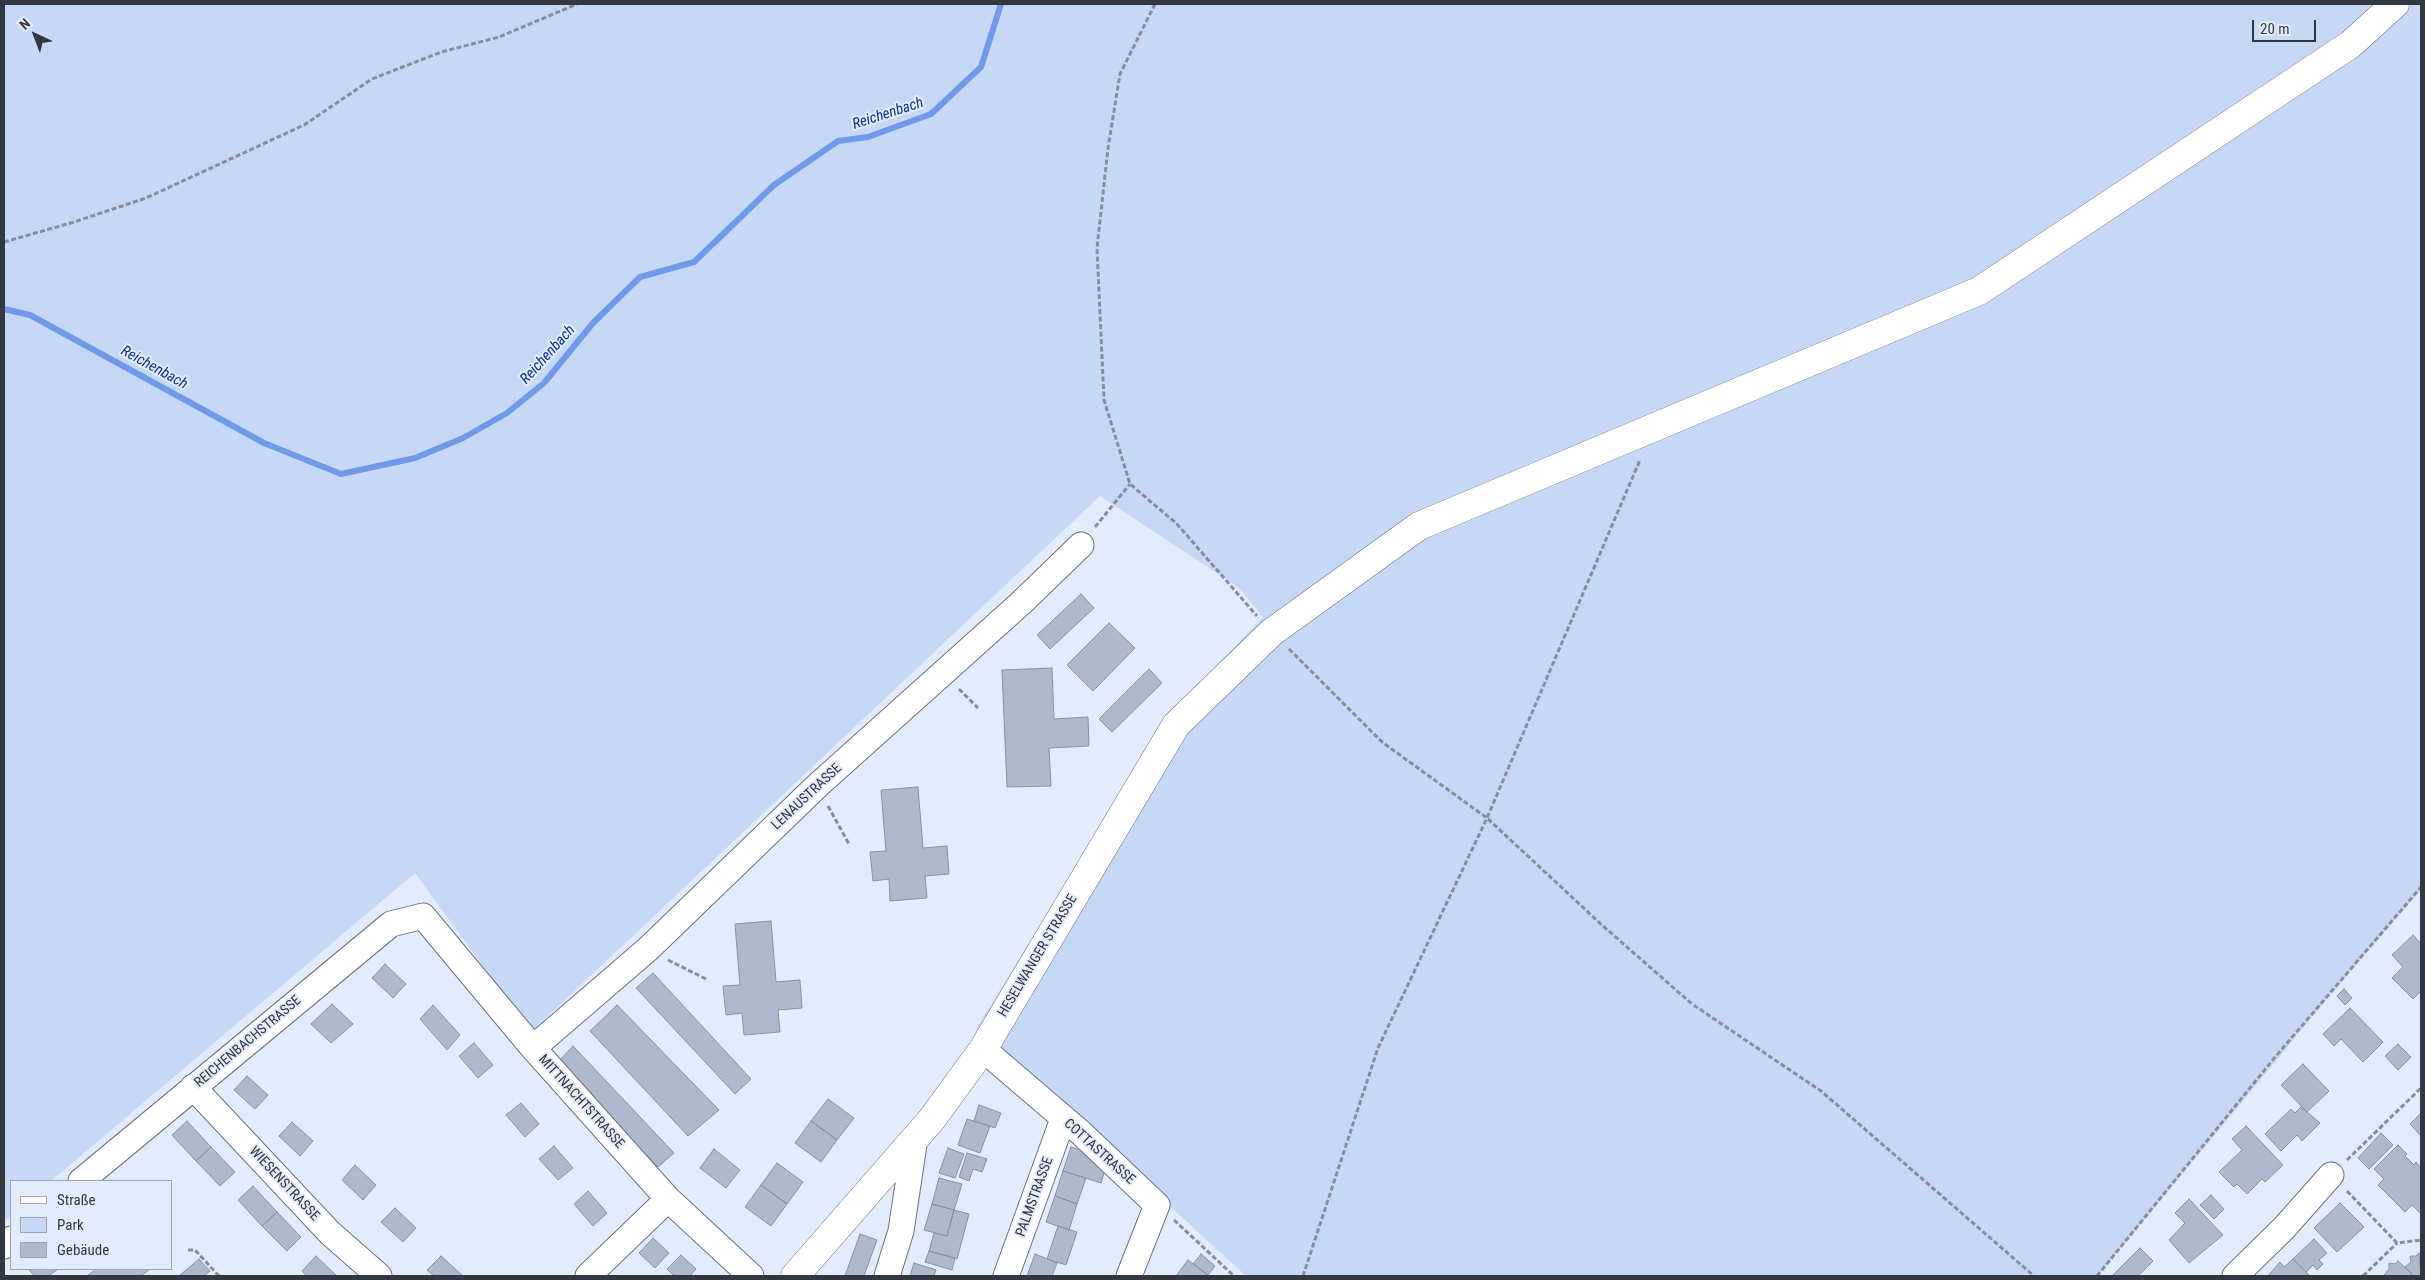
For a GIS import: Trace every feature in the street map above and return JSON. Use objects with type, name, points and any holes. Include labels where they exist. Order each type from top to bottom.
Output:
[{"type":"street","name":"HESELWANGER STRASSE","points":[[795,1276],[915,1138],[982,1050],[1176,724],[1272,632],[1419,526],[1979,292],[2351,44],[2395,4]]},
{"type":"street","name":"LENAUSTRASSE","points":[[533,1048],[648,949],[817,786],[1021,603],[1081,545]]},
{"type":"street","name":"MITTNACHTSTRASSE","points":[[423,916],[533,1048],[668,1199],[751,1276]]},
{"type":"street","name":"REICHENBACHSTRASSE","points":[[81,1180],[390,924],[423,916]]},
{"type":"street","name":"COTTASTRASSE","points":[[982,1050],[1063,1119],[1157,1205]]},
{"type":"street","name":"WIESENSTRASSE","points":[[193,1087],[330,1233],[379,1276]]},
{"type":"street","name":"PALMSTRASSE","points":[[1006,1276],[1063,1119]]},
{"type":"street","points":[[887,1276],[901,1231],[915,1138]]},
{"type":"street","points":[[2235,1276],[2284,1228],[2331,1175]]},
{"type":"street","points":[[588,1276],[668,1199]]},
{"type":"street","points":[[1129,1276],[1157,1205]]},
{"type":"path","points":[[4,242],[74,222],[146,198],[304,125],[372,78],[441,52],[499,37],[577,4]]},
{"type":"path","points":[[1155,4],[1120,74],[1108,148],[1097,248],[1104,400],[1130,484],[1177,524],[1272,632],[1382,742],[1487,818],[1603,926],[1692,1004],[1822,1090],[2034,1276]]},
{"type":"path","points":[[1303,1276],[1378,1048],[1487,818],[1649,440],[1651,429]]},
{"type":"path","points":[[1081,545],[1130,484]]},
{"type":"path","points":[[817,786],[849,844]]},
{"type":"path","points":[[2097,1276],[2276,1056],[2421,886]]},
{"type":"path","points":[[648,949],[706,979]]},
{"type":"path","points":[[2397,1243],[2331,1175],[2421,1088]]},
{"type":"path","points":[[1157,1205],[1234,1276]]},
{"type":"path","points":[[2363,1276],[2397,1243],[2421,1240]]},
{"type":"path","points":[[188,1250],[196,1250],[219,1276]]},
{"type":"green space","points":[[4,4],[2421,4],[2421,890],[2337,987],[2098,1276],[1246,1276],[976,1029],[1168,716],[1263,617],[1238,587],[1100,496],[531,1032],[415,873],[52,1180],[10,1180],[10,1216],[4,1222]]},
{"type":"building","points":[[1081,594],[1094,608],[1050,649],[1037,635]]},
{"type":"building","points":[[1109,623],[1135,648],[1093,691],[1067,665]]},
{"type":"building","points":[[1052,668],[1054,719],[1088,717],[1089,746],[1049,748],[1051,786],[1007,787],[1002,670]]},
{"type":"building","points":[[1149,669],[1162,683],[1112,732],[1099,719]]},
{"type":"building","points":[[918,787],[923,848],[947,846],[949,874],[925,876],[927,898],[890,901],[889,879],[873,881],[870,852],[886,851],[881,790]]},
{"type":"building","points":[[771,921],[776,982],[800,980],[802,1008],[778,1010],[780,1032],[744,1035],[742,1013],[726,1015],[723,986],[740,985],[735,924]]},
{"type":"building","points":[[2413,935],[2421,944],[2421,991],[2413,999],[2392,978],[2403,967],[2392,955]]},
{"type":"building","points":[[385,964],[406,984],[393,998],[372,978]]},
{"type":"building","points":[[653,973],[751,1079],[735,1094],[636,988]]},
{"type":"building","points":[[2344,989],[2352,998],[2345,1005],[2337,996]]},
{"type":"building","points":[[332,1004],[353,1024],[331,1043],[311,1024]]},
{"type":"building","points":[[433,1005],[460,1035],[447,1050],[420,1019]]},
{"type":"building","points":[[617,1005],[719,1110],[688,1136],[590,1031]]},
{"type":"building","points":[[2350,1008],[2383,1042],[2363,1062],[2341,1039],[2334,1046],[2323,1034]]},
{"type":"building","points":[[474,1043],[493,1065],[478,1078],[459,1056]]},
{"type":"building","points":[[2398,1044],[2411,1057],[2398,1070],[2385,1056]]},
{"type":"building","points":[[573,1046],[674,1153],[658,1167],[558,1062]]},
{"type":"building","points":[[2303,1064],[2329,1091],[2307,1112],[2281,1085]]},
{"type":"building","points":[[247,1076],[268,1095],[255,1109],[234,1090]]},
{"type":"building","points":[[828,1099],[854,1118],[837,1140],[811,1121]]},
{"type":"building","points":[[521,1103],[539,1124],[525,1137],[506,1115]]},
{"type":"building","points":[[979,1105],[1001,1113],[995,1128],[974,1121]]},
{"type":"building","points":[[2301,1107],[2320,1123],[2302,1141],[2297,1135],[2281,1151],[2265,1134],[2291,1109],[2295,1113]]},
{"type":"building","points":[[2421,1113],[2421,1136],[2410,1124]]},
{"type":"building","points":[[967,1119],[990,1126],[980,1153],[958,1145]]},
{"type":"building","points":[[187,1121],[211,1147],[196,1161],[172,1135]]},
{"type":"building","points":[[811,1121],[837,1140],[821,1162],[795,1143]]},
{"type":"building","points":[[292,1122],[313,1141],[300,1156],[279,1136]]},
{"type":"building","points":[[2246,1126],[2283,1165],[2265,1182],[2262,1179],[2247,1194],[2237,1184],[2234,1187],[2219,1172],[2242,1150],[2232,1139]]},
{"type":"building","points":[[2381,1133],[2393,1145],[2369,1169],[2358,1158]]},
{"type":"building","points":[[2398,1145],[2414,1165],[2416,1162],[2421,1168],[2421,1214],[2412,1205],[2405,1212],[2378,1185],[2384,1179],[2374,1169]]},
{"type":"building","points":[[554,1146],[573,1168],[558,1180],[539,1159]]},
{"type":"building","points":[[211,1147],[235,1172],[220,1186],[196,1161]]},
{"type":"building","points":[[1071,1147],[1093,1154],[1106,1166],[1101,1183],[1063,1171]]},
{"type":"building","points":[[948,1148],[964,1154],[955,1178],[939,1173]]},
{"type":"building","points":[[714,1149],[740,1170],[726,1188],[700,1168]]},
{"type":"building","points":[[967,1153],[987,1159],[982,1172],[973,1169],[969,1181],[959,1177]]},
{"type":"building","points":[[777,1163],[803,1182],[787,1204],[761,1185]]},
{"type":"building","points":[[355,1165],[376,1185],[363,1200],[342,1180]]},
{"type":"building","points":[[1063,1171],[1086,1178],[1077,1204],[1055,1196]]},
{"type":"building","points":[[939,1178],[962,1184],[954,1210],[932,1204]]},
{"type":"building","points":[[761,1185],[787,1204],[771,1226],[745,1207]]},
{"type":"building","points":[[253,1186],[277,1212],[262,1226],[238,1200]]},
{"type":"building","points":[[588,1191],[607,1213],[593,1226],[574,1204]]},
{"type":"building","points":[[2211,1195],[2224,1209],[2214,1219],[2200,1205]]},
{"type":"building","points":[[1055,1196],[1077,1204],[1069,1230],[1046,1222]]},
{"type":"building","points":[[2189,1199],[2223,1235],[2189,1263],[2169,1240],[2185,1223],[2175,1213]]},
{"type":"building","points":[[2340,1203],[2364,1227],[2337,1252],[2314,1228]]},
{"type":"building","points":[[932,1204],[954,1210],[947,1236],[924,1230]]},
{"type":"building","points":[[395,1208],[416,1228],[403,1242],[381,1222]]},
{"type":"building","points":[[954,1210],[969,1214],[957,1259],[929,1251],[934,1233],[947,1236]]},
{"type":"building","points":[[277,1212],[301,1237],[287,1251],[262,1226]]},
{"type":"building","points":[[1058,1226],[1077,1232],[1066,1265],[1047,1259]]},
{"type":"building","points":[[860,1234],[877,1240],[864,1276],[845,1276]]},
{"type":"building","points":[[653,1238],[669,1253],[655,1268],[639,1253]]},
{"type":"building","points":[[2314,1239],[2327,1253],[2319,1260],[2323,1264],[2317,1270],[2313,1265],[2306,1272],[2293,1259]]},
{"type":"building","points":[[2140,1248],[2153,1261],[2138,1276],[2112,1276]]},
{"type":"building","points":[[929,1251],[955,1258],[952,1270],[925,1262]]},
{"type":"building","points":[[2419,1253],[2421,1276],[2414,1276],[2405,1267],[2411,1262],[2410,1256],[2416,1256]]},
{"type":"building","points":[[1035,1254],[1057,1263],[1052,1276],[1027,1276]]},
{"type":"building","points":[[1201,1254],[1215,1266],[1208,1275],[1193,1264]]},
{"type":"building","points":[[681,1255],[696,1269],[690,1276],[674,1276],[667,1269]]},
{"type":"building","points":[[316,1256],[337,1276],[307,1276],[302,1271]]},
{"type":"building","points":[[441,1256],[462,1275],[434,1276],[427,1270]]},
{"type":"building","points":[[199,1259],[210,1271],[204,1276],[179,1276]]},
{"type":"building","points":[[2293,1259],[2310,1276],[2268,1276],[2280,1262],[2284,1267]]},
{"type":"building","points":[[1188,1260],[1208,1275],[1208,1276],[1176,1276]]},
{"type":"building","points":[[2398,1261],[2414,1276],[2385,1276],[2389,1269],[2389,1263],[2395,1264]]},
{"type":"building","points":[[914,1263],[936,1270],[934,1276],[910,1276]]},
{"type":"building","points":[[29,1270],[57,1270],[49,1276],[35,1276]]},
{"type":"building","points":[[95,1270],[149,1270],[141,1276],[87,1276]]},
{"type":"waterway","name":"Reichenbach","points":[[4,309],[30,315],[264,443],[341,474],[415,458],[463,438],[507,413],[544,383],[593,323],[640,277],[694,262],[774,185],[838,141],[868,137],[931,114],[981,67],[1001,4]]}]
